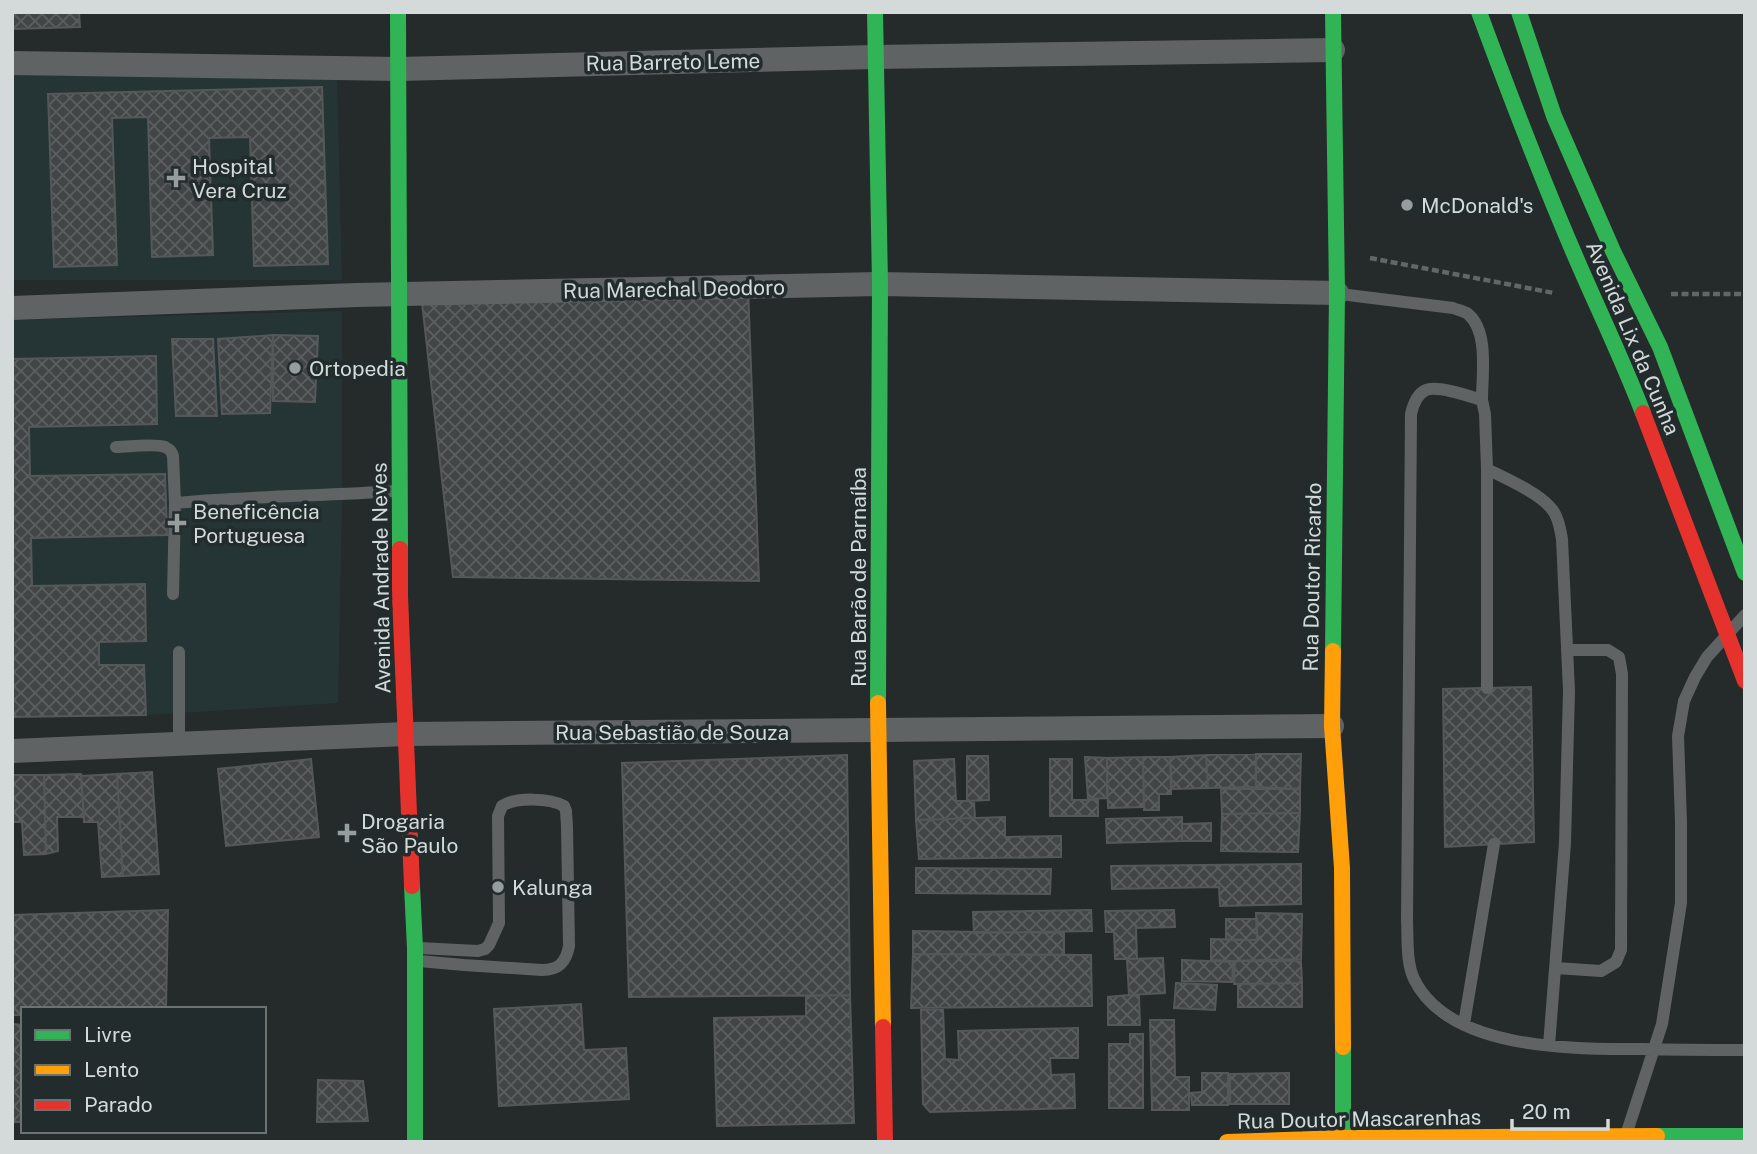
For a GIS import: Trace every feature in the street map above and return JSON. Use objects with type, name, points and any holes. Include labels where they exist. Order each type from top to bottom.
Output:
[{"type":"main road","name":"Avenida Andrade Neves","points":[[398,12],[400,596],[415,954],[415,1142]]},
{"type":"main road","name":"Rua Barão de Parnaíba","points":[[874,12],[880,284],[877,731],[886,1142]]},
{"type":"main road","name":"Rua Doutor Ricardo","points":[[1333,12],[1337,293],[1332,726],[1342,868],[1343,1140]]},
{"type":"main road","name":"Avenida Lix da Cunha","points":[[1479,12],[1523,132],[1623,362],[1745,681]]},
{"type":"main road","name":"Avenida Lix da Cunha","points":[[1519,12],[1554,116],[1613,251],[1660,347],[1745,573]]},
{"type":"main road","name":"Rua Doutor Mascarenhas","points":[[1227,1142],[1745,1136]]},
{"type":"street","name":"Rua Barreto Leme","points":[[12,64],[399,69],[875,57],[1333,50]]},
{"type":"street","name":"Rua Marechal Deodoro","points":[[12,308],[399,294],[880,284],[1337,293]]},
{"type":"street","name":"Rua Sebastião de Souza","points":[[12,751],[406,734],[1332,726]]},
{"type":"lane","points":[[1337,293],[1453,308],[1467,313],[1478,327],[1482,341],[1482,400],[1487,469],[1487,688]]},
{"type":"lane","points":[[1482,400],[1428,388],[1420,393],[1411,414],[1407,920],[1409,961],[1413,977],[1425,998],[1444,1013],[1485,1034],[1514,1042],[1578,1049],[1745,1050]]},
{"type":"lane","points":[[116,447],[166,447],[173,456],[173,594]]},
{"type":"lane","points":[[1487,469],[1533,495],[1550,508],[1560,525],[1569,691],[1565,843],[1549,1045]]},
{"type":"lane","points":[[175,503],[227,498],[399,491]]},
{"type":"lane","points":[[1623,1142],[1659,1036],[1681,903],[1678,736],[1684,701],[1707,657],[1745,614]]},
{"type":"lane","points":[[1556,968],[1601,971],[1616,962],[1621,950],[1622,674],[1619,657],[1608,650],[1567,650]]},
{"type":"lane","points":[[179,652],[179,745]]},
{"type":"lane","points":[[523,800],[553,801],[564,806],[567,827],[569,946],[567,956],[560,965],[549,970],[464,965],[415,954],[478,951],[489,945],[499,923],[498,816],[502,806],[523,800]]},
{"type":"lane","points":[[1464,1024],[1494,844]]},
{"type":"path","points":[[1335,251],[1553,293],[1567,293]]},
{"type":"path","points":[[1661,294],[1745,292]]},
{"type":"shaded area","name":"Hospital Vera Cruz","points":[[12,74],[337,77],[342,280],[12,280]]},
{"type":"shaded area","name":"Beneficência Portuguesa","points":[[342,311],[338,703],[146,715],[12,717],[12,320]]},
{"type":"building","points":[[12,12],[79,12],[80,27],[12,29]]},
{"type":"building","points":[[322,87],[328,264],[254,266],[250,137],[209,138],[213,255],[152,257],[148,117],[112,118],[117,265],[54,267],[48,94]]},
{"type":"building","points":[[748,287],[759,581],[453,577],[421,294]]},
{"type":"building","name":"Ortopedia","points":[[273,335],[318,336],[315,402],[273,401]]},
{"type":"building","points":[[273,335],[270,413],[222,414],[218,339]]},
{"type":"building","points":[[172,339],[213,339],[217,416],[176,416]]},
{"type":"building","points":[[156,356],[157,424],[29,427],[30,476],[165,474],[167,535],[31,538],[32,586],[145,584],[146,641],[99,642],[99,665],[144,665],[146,715],[12,717],[12,359]]},
{"type":"building","points":[[1531,687],[1534,842],[1445,847],[1443,689]]},
{"type":"building","points":[[1256,754],[1301,754],[1300,789],[1256,787]]},
{"type":"building","points":[[1256,754],[1256,787],[1208,788],[1206,755]]},
{"type":"building","points":[[847,755],[850,995],[629,997],[622,763]]},
{"type":"building","points":[[1206,755],[1208,788],[1172,789],[1170,757]]},
{"type":"building","points":[[967,756],[988,756],[989,800],[967,801]]},
{"type":"building","points":[[1085,757],[1107,758],[1107,798],[1088,799]]},
{"type":"building","points":[[1143,757],[1170,757],[1171,794],[1159,794],[1159,810],[1144,810]]},
{"type":"building","points":[[1143,757],[1144,807],[1108,808],[1107,758]]},
{"type":"building","points":[[311,759],[319,837],[226,846],[218,769]]},
{"type":"building","points":[[954,759],[956,801],[974,801],[975,818],[916,820],[914,761]]},
{"type":"building","points":[[1050,759],[1072,759],[1072,800],[1098,800],[1098,816],[1050,816]]},
{"type":"building","points":[[152,772],[159,874],[123,876],[117,774]]},
{"type":"building","points":[[81,774],[84,817],[57,817],[58,851],[46,854],[44,775]]},
{"type":"building","points":[[117,774],[123,876],[102,877],[98,822],[84,822],[81,776]]},
{"type":"building","points":[[12,775],[44,775],[46,854],[24,855],[22,822],[12,822]]},
{"type":"building","points":[[1221,789],[1300,789],[1300,813],[1222,814]]},
{"type":"building","points":[[1300,813],[1298,852],[1221,851],[1222,814]]},
{"type":"building","points":[[1005,817],[1005,837],[1061,836],[1061,857],[919,859],[916,820]]},
{"type":"building","points":[[1182,817],[1182,841],[1107,843],[1106,819]]},
{"type":"building","points":[[1211,823],[1211,841],[1182,841],[1182,824]]},
{"type":"building","points":[[1301,864],[1301,904],[1220,906],[1219,887],[1112,889],[1111,866]]},
{"type":"building","points":[[916,868],[1051,869],[1050,894],[916,893]]},
{"type":"building","points":[[168,910],[166,1007],[21,1007],[21,1015],[12,1015],[12,915]]},
{"type":"building","points":[[1091,910],[1092,931],[974,933],[973,912]]},
{"type":"building","points":[[1174,910],[1175,927],[1136,928],[1137,959],[1115,959],[1114,932],[1106,932],[1105,911]]},
{"type":"building","points":[[1256,913],[1302,914],[1301,959],[1211,960],[1211,939],[1257,940]]},
{"type":"building","points":[[1226,919],[1257,919],[1257,940],[1226,940]]},
{"type":"building","points":[[913,931],[1064,933],[1064,955],[913,954]]},
{"type":"building","points":[[913,954],[1091,955],[1092,1006],[911,1008]]},
{"type":"building","points":[[1163,958],[1165,993],[1129,995],[1127,959]]},
{"type":"building","points":[[1182,960],[1233,962],[1232,982],[1182,981]]},
{"type":"building","points":[[1235,961],[1301,961],[1302,983],[1234,984]]},
{"type":"building","points":[[1176,983],[1217,985],[1215,1010],[1174,1008]]},
{"type":"building","points":[[1302,983],[1302,1007],[1238,1007],[1238,984]]},
{"type":"building","points":[[850,995],[854,1123],[717,1126],[714,1018],[806,1016],[806,996]]},
{"type":"building","points":[[1139,996],[1140,1025],[1108,1025],[1108,997]]},
{"type":"building","points":[[581,1004],[584,1050],[626,1048],[629,1099],[499,1106],[494,1009]]},
{"type":"building","points":[[943,1009],[945,1059],[959,1060],[958,1031],[1078,1028],[1078,1058],[1050,1058],[1051,1075],[1074,1074],[1075,1108],[930,1112],[923,1104],[921,1010]]},
{"type":"building","points":[[1150,1020],[1174,1020],[1175,1077],[1189,1077],[1189,1110],[1152,1110]]},
{"type":"building","points":[[12,1024],[21,1025],[21,1122],[12,1122]]},
{"type":"building","points":[[1130,1034],[1143,1034],[1143,1108],[1109,1108],[1109,1044],[1130,1044]]},
{"type":"building","points":[[1202,1073],[1228,1073],[1228,1105],[1192,1105],[1191,1093],[1202,1092]]},
{"type":"building","points":[[1289,1073],[1289,1104],[1230,1104],[1230,1074]]},
{"type":"building","points":[[318,1080],[363,1081],[368,1121],[317,1122]]},
{"type":"traffic: fast","points":[[398,12],[400,549]]},
{"type":"traffic: fast","points":[[875,12],[880,284],[878,703]]},
{"type":"traffic: fast","points":[[1333,12],[1337,293],[1333,651]]},
{"type":"traffic: fast","points":[[1479,12],[1548,192],[1643,413]]},
{"type":"traffic: fast","points":[[1519,12],[1554,116],[1613,251],[1660,347],[1745,573]]},
{"type":"traffic: fast","points":[[412,886],[415,948],[415,1142]]},
{"type":"traffic: fast","points":[[1343,1047],[1343,1142]]},
{"type":"traffic: fast","points":[[1657,1136],[1745,1136]]},
{"type":"traffic: slow","points":[[1333,651],[1332,726],[1342,868],[1343,1047]]},
{"type":"traffic: slow","points":[[878,703],[883,1027]]},
{"type":"traffic: slow","points":[[1227,1142],[1343,1138],[1657,1136]]},
{"type":"traffic: jam","points":[[1643,413],[1745,681]]},
{"type":"traffic: jam","points":[[400,549],[412,886]]},
{"type":"traffic: jam","points":[[883,1027],[885,1142]]},
{"type":"place","name":"Hospital Vera Cruz","points":[[176,178]]},
{"type":"place","name":"McDonald's","points":[[1407,205]]},
{"type":"place","name":"Ortopedia","points":[[295,368]]},
{"type":"place","name":"Beneficência Portuguesa","points":[[177,523]]},
{"type":"place","name":"Drogaria São Paulo","points":[[347,833]]},
{"type":"place","name":"Kalunga","points":[[498,887]]}]
